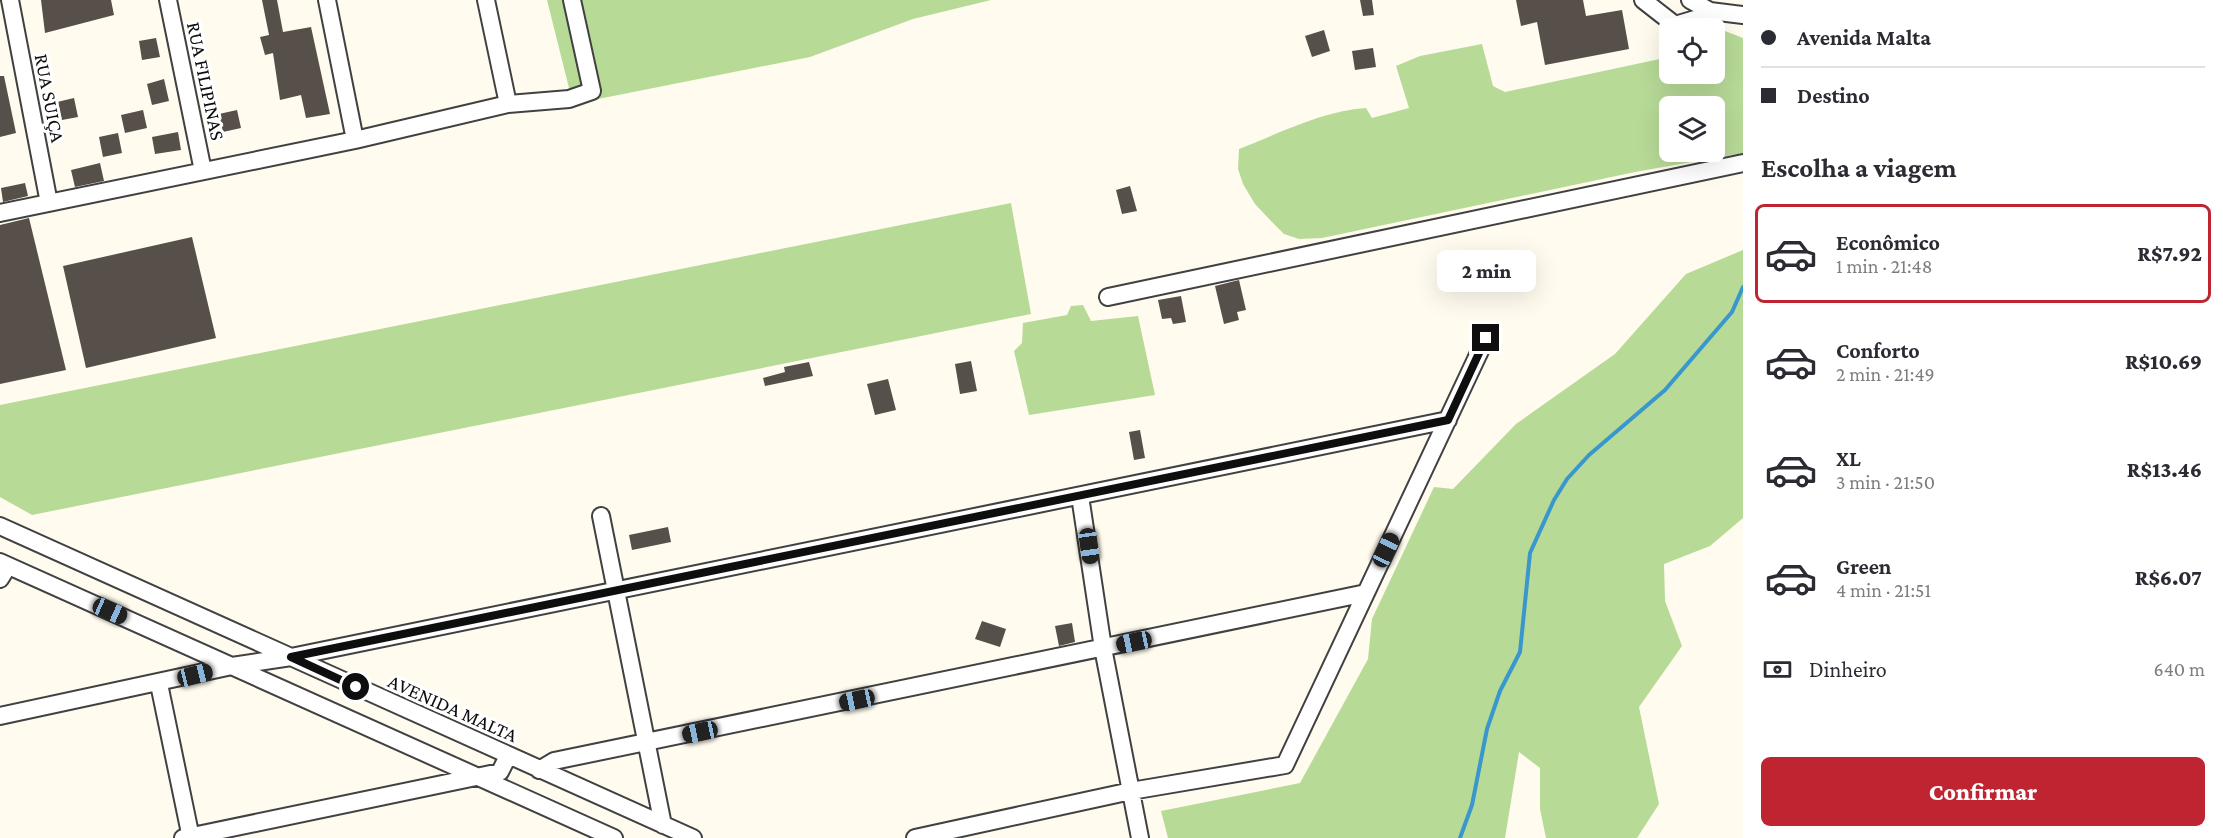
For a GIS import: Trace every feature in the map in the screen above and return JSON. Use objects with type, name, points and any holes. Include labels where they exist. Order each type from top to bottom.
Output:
[{"type":"street","name":"RUA SUIÇA","points":[[10,0],[49,203]]},
{"type":"street","name":"RUA FILIPINAS","points":[[168,0],[203,171]]},
{"type":"street","points":[[327,0],[355,140]]},
{"type":"street","points":[[486,0],[508,104]]},
{"type":"street","points":[[0,213],[355,140],[508,104],[569,99],[592,91],[572,0]]},
{"type":"street","points":[[1643,0],[1675,25],[1702,17],[1710,11]]},
{"type":"street","points":[[1690,0],[1710,11],[1743,15]]},
{"type":"street","points":[[1108,297],[1743,163]]},
{"type":"street","points":[[915,838],[1131,791],[1285,765],[1486,338]]},
{"type":"street","points":[[0,716],[159,684],[232,666],[291,657],[1448,420]]},
{"type":"street","points":[[1080,496],[1103,648],[1140,838]]},
{"type":"street","points":[[602,516],[663,825]]},
{"type":"street","name":"AVENIDA MALTA","points":[[0,526],[693,838]]},
{"type":"street","points":[[3,569],[232,666],[614,838]]},
{"type":"street","points":[[539,770],[554,761],[1366,593]]},
{"type":"street","points":[[159,684],[188,838],[500,772],[508,756]]},
{"type":"green space","points":[[547,0],[991,0],[913,19],[810,57],[573,104]]},
{"type":"green space","points":[[1725,31],[1743,38],[1743,153],[1725,156],[1725,96],[1659,96],[1659,162],[1692,162],[1322,238],[1299,239],[1284,234],[1255,204],[1243,184],[1238,169],[1239,149],[1317,118],[1366,108],[1372,118],[1409,108],[1396,66],[1420,56],[1482,44],[1493,86],[1505,92],[1659,59],[1659,84],[1725,84]]},
{"type":"green space","points":[[1011,203],[1031,314],[32,515],[0,497],[0,405]]},
{"type":"green space","points":[[1743,250],[1743,518],[1710,546],[1664,564],[1665,601],[1682,646],[1639,707],[1659,804],[1637,838],[1546,838],[1540,809],[1540,768],[1519,752],[1505,838],[1168,838],[1161,811],[1300,783],[1368,659],[1372,619],[1434,487],[1453,489],[1516,424],[1615,354],[1686,274]]},
{"type":"green space","points":[[1083,305],[1091,321],[1138,316],[1155,395],[1029,415],[1014,351],[1022,343],[1023,323],[1067,315],[1071,306]]},
{"type":"building","points":[[41,0],[111,0],[114,15],[45,33]]},
{"type":"building","points":[[262,0],[277,0],[283,32],[311,27],[330,114],[306,118],[301,95],[280,100],[273,53],[265,55],[260,37],[269,35]]},
{"type":"building","points":[[1360,0],[1372,0],[1374,15],[1363,16]]},
{"type":"building","points":[[1516,0],[1583,0],[1586,16],[1622,10],[1629,49],[1545,65],[1537,22],[1521,26]]},
{"type":"building","points":[[1324,30],[1330,51],[1312,57],[1305,36]]},
{"type":"building","points":[[156,38],[160,57],[142,60],[139,41]]},
{"type":"building","points":[[1373,48],[1376,67],[1355,70],[1352,51]]},
{"type":"building","points":[[0,76],[4,76],[16,133],[0,137]]},
{"type":"building","points":[[164,79],[169,101],[152,105],[147,84]]},
{"type":"building","points":[[74,98],[78,117],[62,120],[57,102]]},
{"type":"building","points":[[143,110],[147,128],[125,133],[121,115]]},
{"type":"building","points":[[237,110],[241,128],[223,132],[219,114]]},
{"type":"building","points":[[178,132],[181,150],[155,154],[152,137]]},
{"type":"building","points":[[118,133],[122,153],[103,157],[99,137]]},
{"type":"building","points":[[100,163],[104,181],[75,187],[71,170]]},
{"type":"building","points":[[25,183],[28,196],[3,202],[1,188]]},
{"type":"building","points":[[1130,186],[1137,211],[1122,214],[1116,190]]},
{"type":"building","points":[[29,218],[66,370],[0,384],[0,225]]},
{"type":"building","points":[[192,237],[216,338],[86,368],[63,266]]},
{"type":"building","points":[[1239,280],[1246,310],[1237,312],[1239,320],[1224,324],[1215,286]]},
{"type":"building","points":[[1181,296],[1186,322],[1173,324],[1171,318],[1162,319],[1158,300]]},
{"type":"building","points":[[971,361],[977,391],[960,394],[955,364]]},
{"type":"building","points":[[809,362],[813,376],[765,386],[763,378],[785,372],[784,367]]},
{"type":"building","points":[[888,379],[896,410],[875,415],[867,384]]},
{"type":"building","points":[[1140,430],[1145,458],[1134,460],[1129,432]]},
{"type":"building","points":[[668,527],[671,542],[632,550],[629,535]]},
{"type":"building","points":[[982,621],[1006,629],[1000,647],[975,639]]},
{"type":"building","points":[[1072,623],[1075,642],[1059,646],[1055,626]]},
{"type":"waterway","points":[[1460,838],[1472,805],[1487,729],[1500,691],[1520,652],[1530,553],[1554,500],[1567,479],[1589,455],[1665,390],[1732,312],[1743,287]]},
{"type":"route","points":[[356,687],[291,657],[1448,420],[1486,338]]}]
